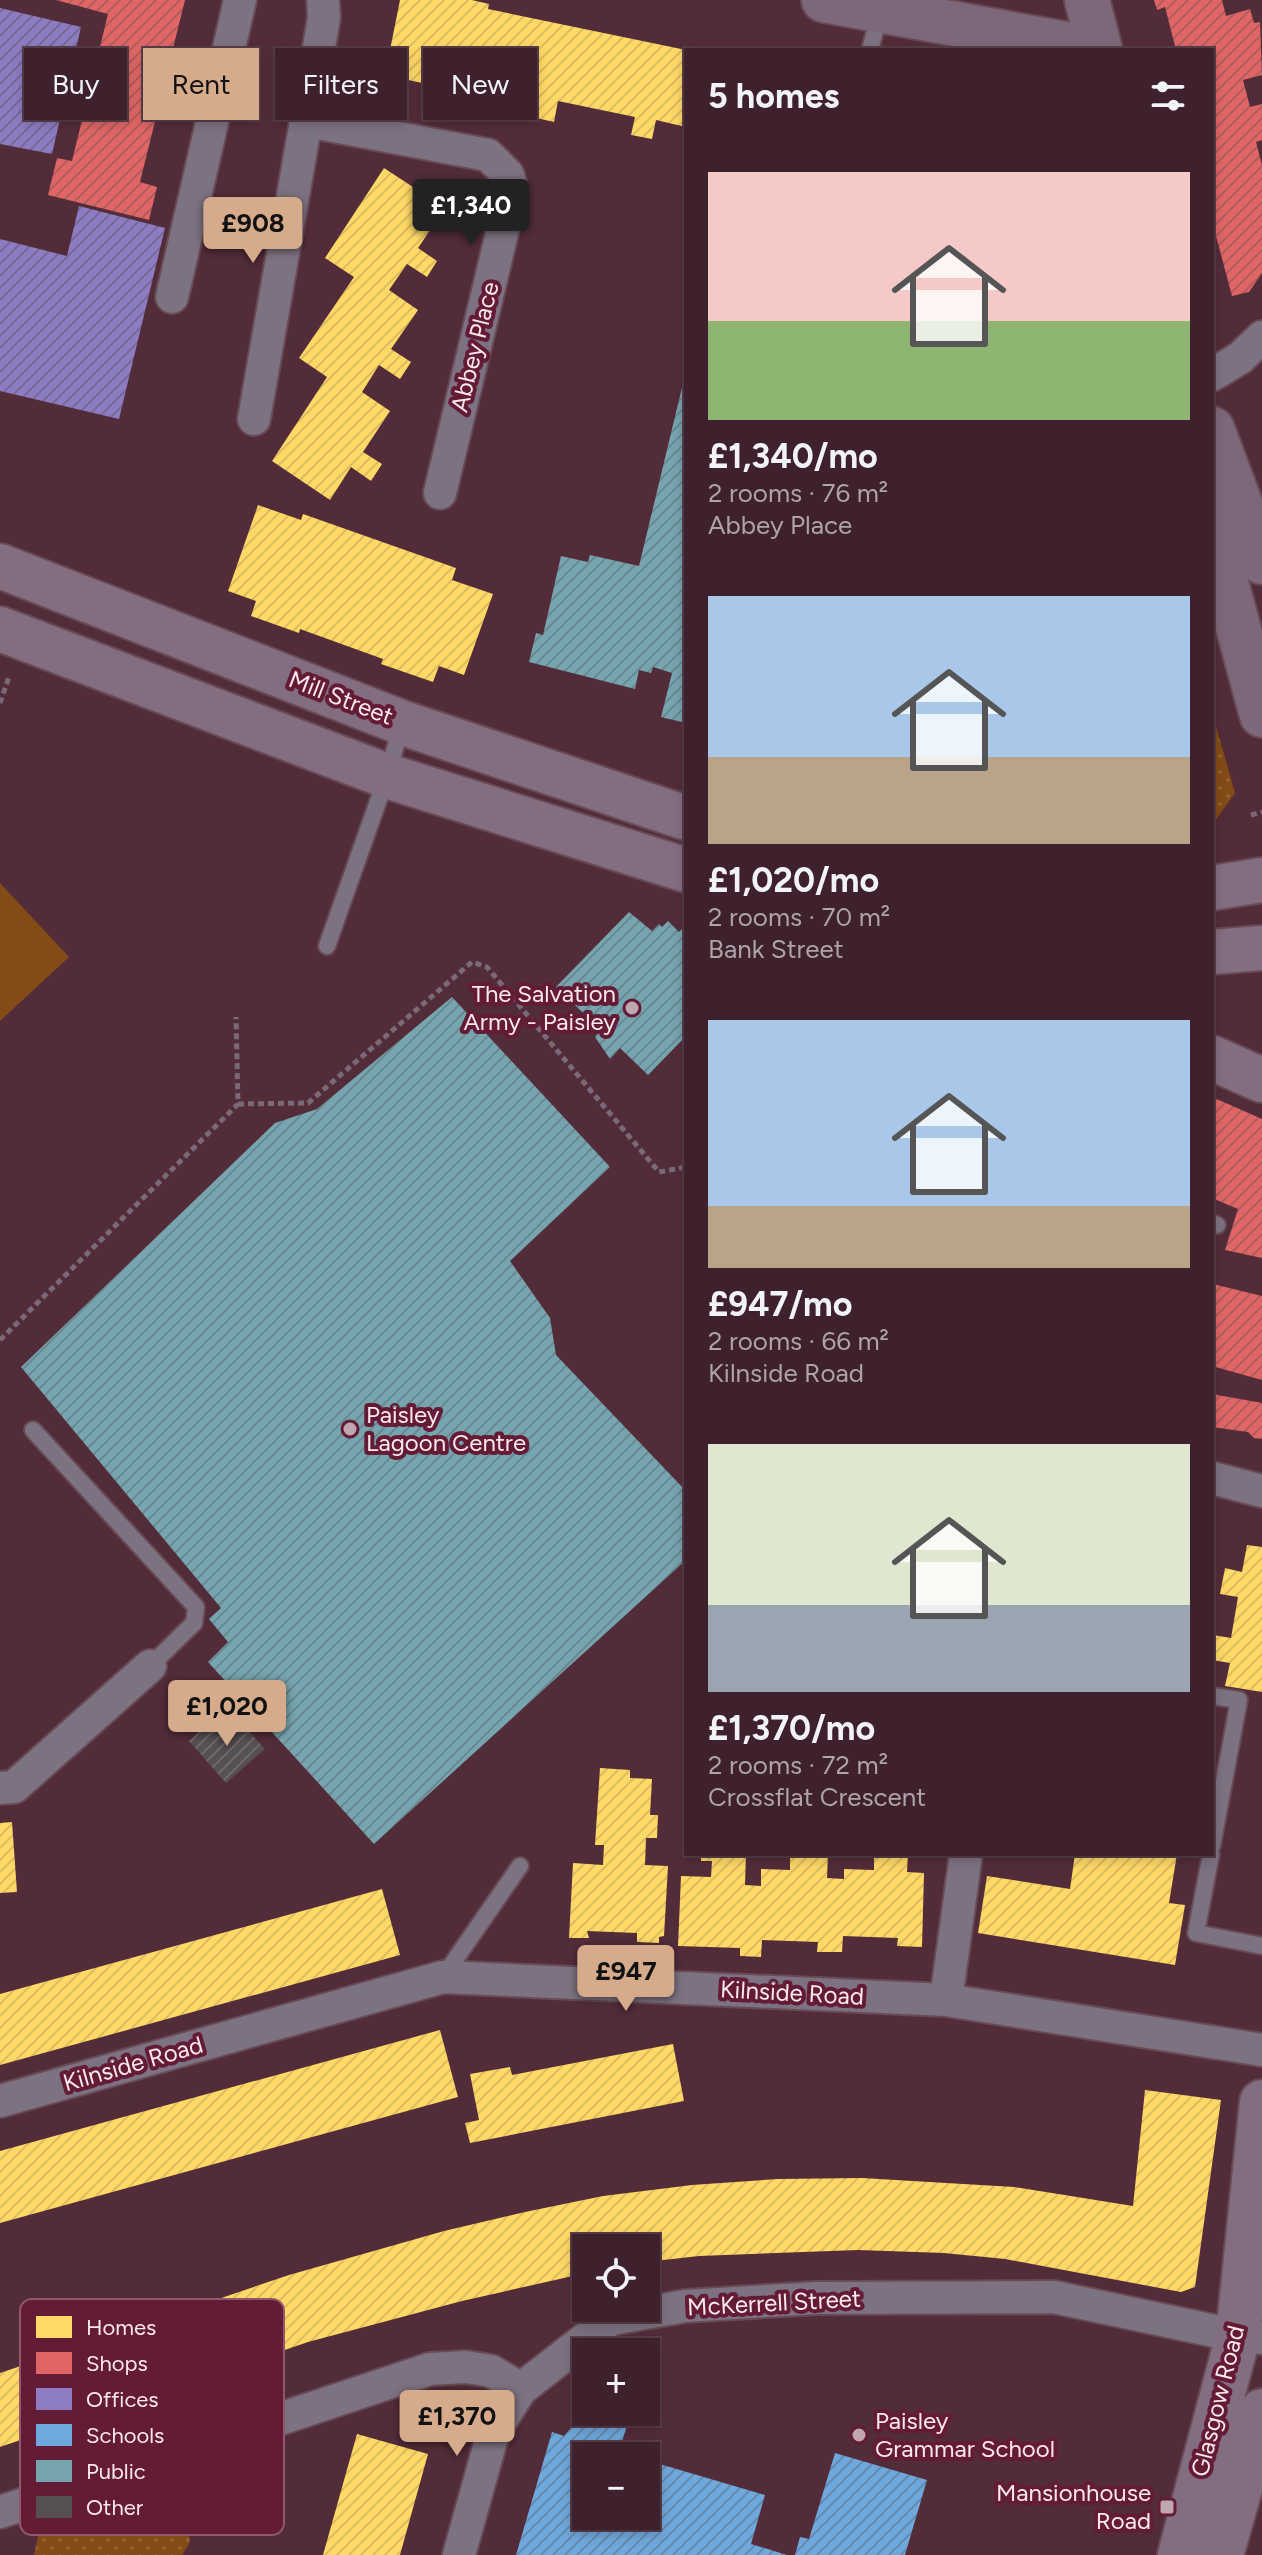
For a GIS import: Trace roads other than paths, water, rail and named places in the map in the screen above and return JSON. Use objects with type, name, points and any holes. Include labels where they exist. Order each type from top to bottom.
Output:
[{"type":"main road","name":"Mill Street","points":[[0,566],[403,723],[684,817]]},
{"type":"main road","points":[[41,582],[12,633],[387,776],[684,869]]},
{"type":"main road","points":[[1214,888],[1262,880]]},
{"type":"main road","points":[[1214,952],[1262,948]]},
{"type":"main road","points":[[1214,1059],[1262,1080]]},
{"type":"main road","name":"Glasgow Road","points":[[1180,2555],[1250,2337],[1262,2102]]},
{"type":"main road","name":"Glasgow Road","points":[[1221,2555],[1262,2411]]},
{"type":"street","points":[[172,297],[228,64],[240,0]]},
{"type":"street","points":[[254,419],[324,18],[323,0]]},
{"type":"street","points":[[824,0],[875,30],[1077,48]]},
{"type":"street","points":[[1087,0],[1099,48]]},
{"type":"street","name":"Abbey Place","points":[[307,121],[488,155],[508,175],[512,191],[440,493]]},
{"type":"street","points":[[1214,374],[1240,358],[1262,337]]},
{"type":"street","points":[[1214,434],[1262,562]]},
{"type":"street","points":[[1214,517],[1221,564],[1262,715]]},
{"type":"street","points":[[1214,1479],[1262,1491]]},
{"type":"street","points":[[0,1788],[14,1787],[150,1666]]},
{"type":"street","points":[[946,2000],[966,1856]]},
{"type":"street","name":"Kilnside Road","points":[[0,2101],[443,1977],[946,2000],[1262,2050]]},
{"type":"street","name":"McKerrell Street","points":[[459,2555],[493,2433],[521,2389],[611,2319],[685,2306],[817,2298],[1054,2297],[1250,2337]]},
{"type":"street","points":[[284,2418],[430,2369],[466,2367],[491,2371],[521,2389]]},
{"type":"street","points":[[0,2512],[20,2505]]},
{"type":"lane","points":[[327,946],[403,723]]},
{"type":"lane","points":[[33,1430],[196,1607],[194,1623],[150,1666]]},
{"type":"lane","points":[[1214,1696],[1239,1700],[1214,1835]]},
{"type":"lane","points":[[1211,1856],[1196,1933],[1262,1946]]},
{"type":"lane","points":[[443,1977],[520,1866]]},
{"type":"place","name":"The Salvation Army - Paisley","points":[[632,1008]]},
{"type":"place","name":"Paisley Lagoon Centre","points":[[350,1429]]},
{"type":"place","name":"Paisley Grammar School","points":[[859,2435]]},
{"type":"place","name":"Mansionhouse Road","points":[[1167,2507]]}]
